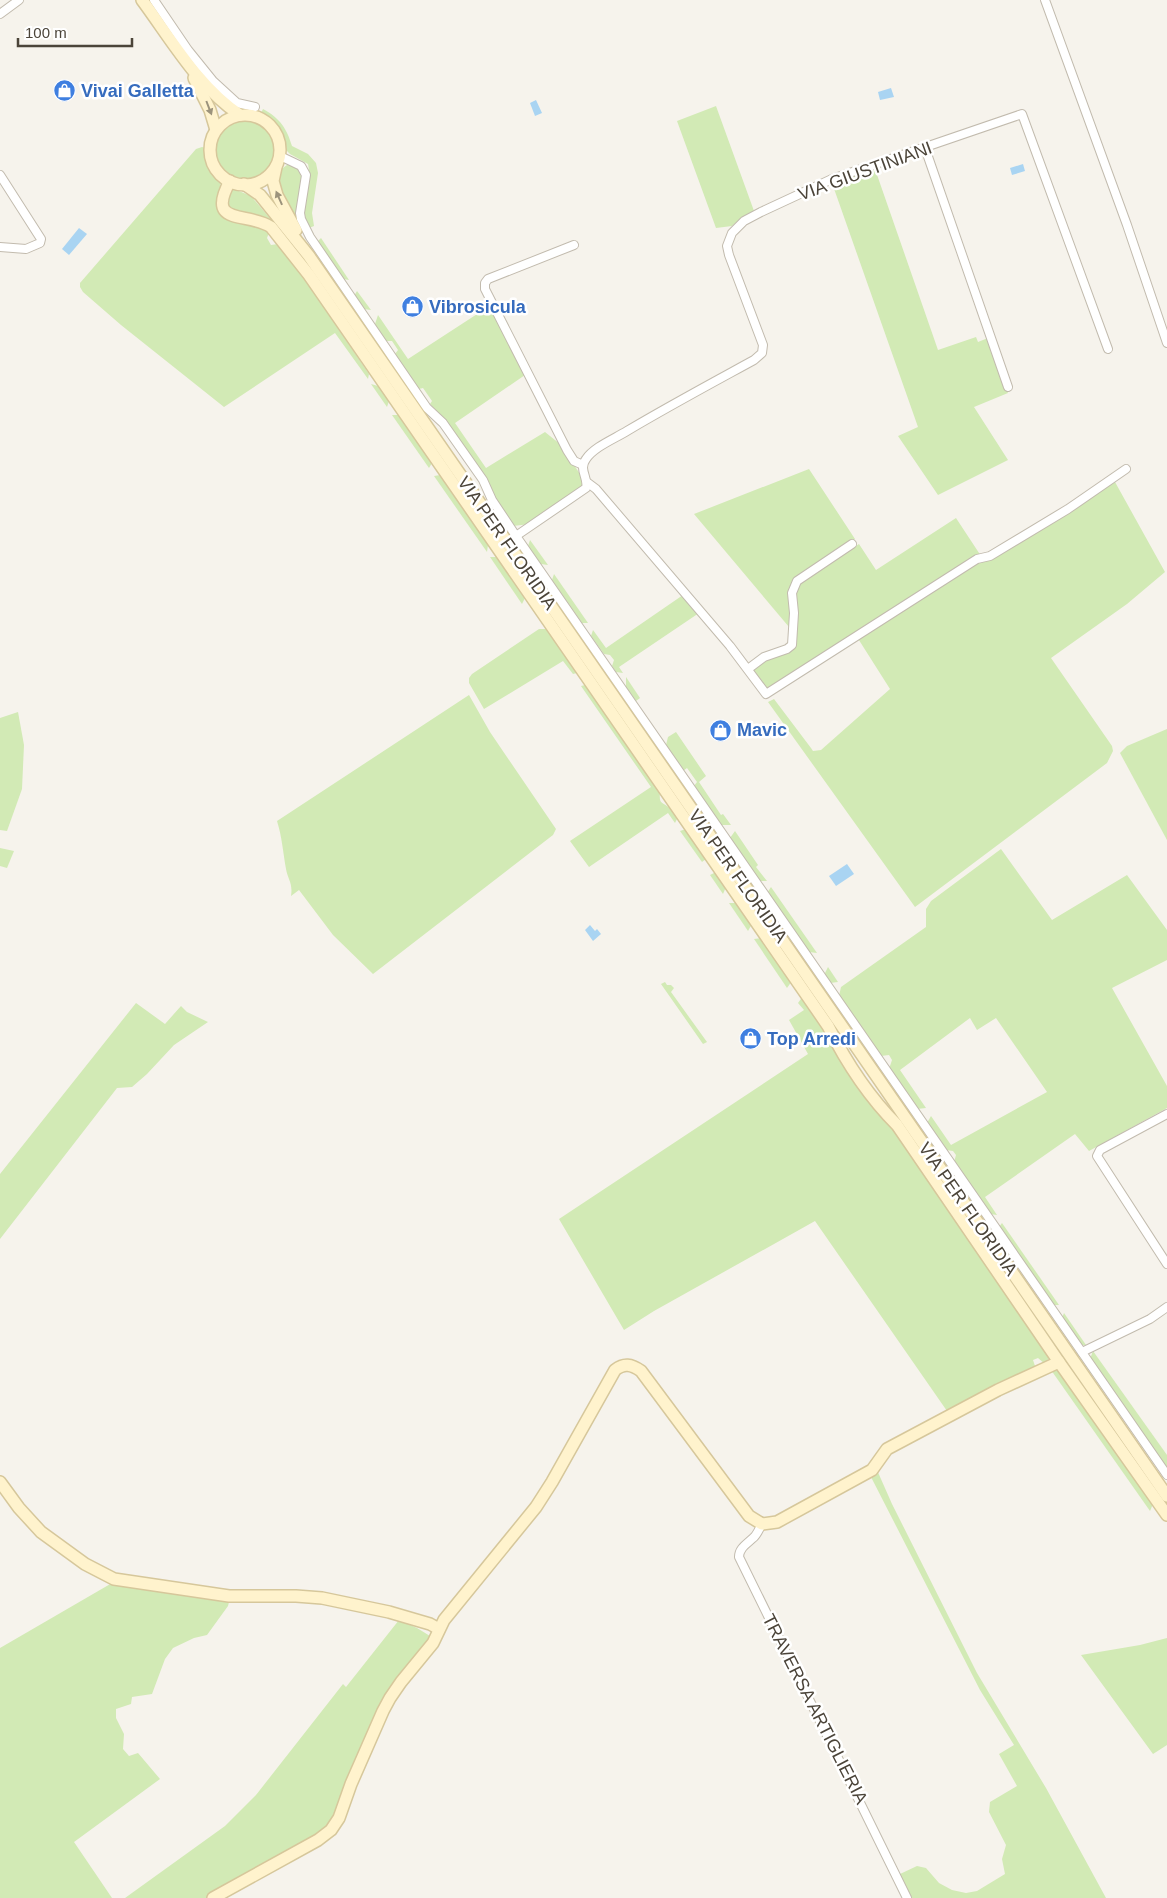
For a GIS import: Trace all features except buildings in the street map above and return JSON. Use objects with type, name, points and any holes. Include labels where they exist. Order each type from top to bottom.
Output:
[{"type":"street","points":[[0,14],[19,0]]},
{"type":"street","points":[[1045,0],[1127,225],[1167,343]]},
{"type":"street","points":[[147,1],[183,57],[203,94],[216,130]]},
{"type":"street","points":[[147,1],[213,81],[237,103],[255,107]]},
{"type":"street","points":[[183,57],[219,98],[240,115]]},
{"type":"street","name":"VIA GIUSTINIANI","points":[[583,464],[590,454],[615,438],[754,360],[762,353],[763,345],[728,255],[728,240],[737,227],[761,212],[832,179],[1022,114],[1108,350]]},
{"type":"street","points":[[278,162],[262,180],[253,184],[230,181],[220,174],[213,164],[211,147],[216,130],[226,120],[240,115],[251,115],[262,119],[277,134],[280,145],[278,162],[273,181],[276,195],[309,256]]},
{"type":"street","points":[[925,148],[1008,387]]},
{"type":"street","points":[[278,162],[301,166],[306,175],[300,219],[310,237],[424,403],[444,424],[483,480],[492,500],[516,536],[1167,1476]]},
{"type":"street","points":[[0,176],[41,239],[40,243],[26,250],[0,247]]},
{"type":"street","points":[[230,181],[221,200],[222,207],[231,216],[264,222],[271,227],[309,275],[828,1026],[841,1052],[879,1107],[897,1125],[1059,1362],[1167,1515]]},
{"type":"street","points":[[244,184],[260,195],[309,256]]},
{"type":"street","points":[[574,245],[488,279],[485,283],[485,289],[567,450],[574,461],[583,464],[583,470],[588,483],[596,488],[748,669],[766,694],[977,559],[990,556],[1068,509],[1126,469]]},
{"type":"street","name":"VIA PER FLORIDIA","points":[[309,256],[1167,1496]]},
{"type":"street","points":[[516,536],[581,493],[588,483]]},
{"type":"street","points":[[748,669],[764,656],[792,646],[794,635],[793,588],[798,581],[852,544]]},
{"type":"street","points":[[1167,1114],[1100,1150],[1097,1156],[1167,1264]]},
{"type":"street","points":[[1082,1352],[1150,1319],[1167,1307]]},
{"type":"street","points":[[213,1898],[318,1840],[331,1830],[339,1818],[351,1784],[383,1711],[401,1682],[433,1643],[439,1629],[536,1507],[615,1370],[620,1366],[633,1366],[641,1370],[749,1516],[762,1524],[776,1522],[872,1470],[887,1449],[998,1390],[1059,1362]]},
{"type":"street","points":[[0,1482],[19,1508],[41,1532],[85,1564],[114,1579],[229,1596],[322,1598],[389,1612],[430,1624],[439,1629]]},
{"type":"street","name":"TRAVERSA ARTIGLIERIA","points":[[762,1524],[754,1538],[745,1544],[739,1553],[739,1557],[908,1898]]},
{"type":"green space","points":[[716,106],[754,211],[741,218],[732,226],[716,228],[677,121]]},
{"type":"green space","points":[[263,109],[282,124],[292,146],[308,154],[316,163],[318,173],[312,213],[314,226],[309,228],[304,212],[309,181],[308,164],[287,151],[283,133],[271,119],[261,113]]},
{"type":"green space","points":[[240,119],[252,119],[263,124],[271,132],[276,143],[274,161],[263,174],[252,179],[240,179],[229,174],[221,166],[216,155],[216,143],[221,132],[229,124]]},
{"type":"green space","points":[[206,148],[208,168],[220,182],[221,189],[217,206],[219,211],[270,230],[267,238],[271,245],[278,244],[306,281],[369,374],[368,379],[335,333],[224,407],[121,325],[83,292],[80,283],[196,149]]},
{"type":"green space","points":[[287,165],[298,168],[302,179],[296,221],[283,196],[280,184],[280,170]]},
{"type":"green space","points":[[875,169],[938,350],[976,337],[978,342],[988,338],[1008,393],[974,407],[1008,460],[938,495],[898,436],[918,427],[832,183]]},
{"type":"green space","points":[[234,189],[251,196],[273,222],[228,209],[226,197]]},
{"type":"green space","points":[[321,238],[349,280],[343,279],[318,241]]},
{"type":"green space","points":[[357,291],[371,310],[363,309],[354,296]]},
{"type":"green space","points":[[491,305],[525,375],[455,423],[486,468],[545,432],[560,444],[582,477],[583,487],[530,524],[513,526],[465,447],[430,404],[432,401],[423,388],[419,389],[395,354],[398,350],[392,341],[386,341],[375,324],[378,315],[408,359]]},
{"type":"green space","points":[[371,384],[378,386],[389,401],[387,407]]},
{"type":"green space","points":[[392,415],[398,415],[432,463],[429,468]]},
{"type":"green space","points":[[809,469],[855,539],[794,580],[791,584],[789,588],[791,618],[789,627],[694,514]]},
{"type":"green space","points":[[440,475],[488,545],[487,552],[434,476]]},
{"type":"green space","points":[[1115,482],[1165,572],[1127,604],[1051,658],[1112,746],[1113,751],[1107,763],[915,907],[768,702],[774,699],[813,751],[821,750],[890,689],[857,637],[978,560],[1068,513]]},
{"type":"green space","points":[[956,518],[981,556],[767,692],[751,669],[765,659],[788,651],[793,594],[801,581],[859,544],[876,570]]},
{"type":"green space","points":[[530,540],[548,565],[541,564],[528,546]]},
{"type":"green space","points":[[490,557],[497,557],[525,598],[522,604]]},
{"type":"green space","points":[[554,574],[588,623],[582,623],[552,580]]},
{"type":"green space","points":[[683,595],[699,613],[619,667],[623,673],[616,672],[612,666],[614,660],[610,655],[604,654],[591,636],[593,630],[606,648]]},
{"type":"green space","points":[[539,629],[546,629],[577,673],[573,674],[563,661],[484,709],[469,683],[469,678],[472,674]]},
{"type":"green space","points":[[626,677],[640,698],[636,701],[626,687]]},
{"type":"green space","points":[[585,685],[660,791],[661,802],[671,809],[677,819],[675,823],[668,813],[589,867],[570,841],[651,787],[581,686]]},
{"type":"green space","points":[[469,695],[490,732],[556,829],[553,835],[373,974],[333,935],[299,890],[291,896],[291,885],[277,821]]},
{"type":"green space","points":[[18,712],[24,745],[22,789],[7,831],[0,830],[0,718]]},
{"type":"green space","points":[[1167,729],[1167,840],[1120,753],[1127,746]]},
{"type":"green space","points":[[676,732],[706,776],[699,782],[721,815],[723,814],[731,825],[721,825],[694,786],[697,782],[687,768],[683,771],[666,745],[668,737]]},
{"type":"green space","points":[[686,829],[706,859],[702,862],[680,831]]},
{"type":"green space","points":[[735,831],[758,865],[756,867],[767,881],[759,881],[730,838]]},
{"type":"green space","points":[[0,848],[14,851],[7,868],[0,866]]},
{"type":"green space","points":[[1001,849],[1052,920],[1127,875],[1167,930],[1167,960],[1112,988],[1167,1086],[1167,1108],[1089,1151],[1075,1134],[985,1197],[997,1215],[990,1214],[954,1162],[956,1155],[953,1151],[946,1150],[927,1123],[931,1116],[951,1145],[1047,1092],[996,1018],[977,1030],[970,1018],[900,1070],[926,1108],[917,1109],[889,1069],[892,1060],[889,1055],[881,1056],[839,996],[841,987],[926,927],[926,909],[931,901]]},
{"type":"green space","points":[[716,872],[726,887],[723,894],[710,875]]},
{"type":"green space","points":[[771,887],[817,953],[809,952],[767,893]]},
{"type":"green space","points":[[729,903],[738,903],[752,924],[748,931]]},
{"type":"green space","points":[[762,938],[792,981],[787,988],[754,939]]},
{"type":"green space","points":[[828,967],[838,982],[830,983],[824,975]]},
{"type":"green space","points":[[665,982],[674,988],[671,992],[707,1042],[703,1044],[661,984]]},
{"type":"green space","points":[[803,996],[1049,1356],[1046,1365],[1038,1358],[1033,1360],[1036,1369],[947,1411],[815,1221],[654,1311],[624,1330],[559,1219],[808,1054],[789,1020],[804,1010],[798,1003]]},
{"type":"green space","points":[[136,1003],[165,1024],[181,1006],[187,1012],[208,1022],[174,1045],[132,1087],[117,1088],[0,1239],[0,1174]]},
{"type":"green space","points":[[1002,1223],[1059,1305],[1053,1305],[999,1227]]},
{"type":"green space","points":[[1064,1313],[1086,1345],[1081,1345],[1062,1318]]},
{"type":"green space","points":[[1093,1351],[1167,1455],[1167,1469],[1090,1359]]},
{"type":"green space","points":[[1051,1370],[1061,1371],[1153,1504],[1150,1511]]},
{"type":"green space","points":[[877,1470],[892,1504],[977,1673],[1046,1788],[1106,1898],[912,1898],[900,1874],[917,1866],[926,1868],[939,1883],[952,1890],[966,1893],[977,1891],[1005,1874],[1002,1859],[1006,1845],[989,1812],[990,1802],[1017,1786],[999,1754],[1014,1745],[980,1690],[871,1477]]},
{"type":"green space","points":[[112,1583],[229,1602],[207,1635],[194,1638],[173,1648],[165,1659],[152,1694],[132,1697],[131,1704],[116,1709],[116,1718],[124,1734],[123,1749],[129,1756],[138,1753],[160,1779],[74,1842],[112,1898],[0,1898],[0,1648]]},
{"type":"green space","points":[[399,1620],[430,1636],[430,1643],[403,1675],[328,1828],[316,1837],[207,1898],[125,1898],[225,1826],[256,1795],[343,1684],[346,1687]]},
{"type":"green space","points":[[1167,1638],[1167,1745],[1153,1754],[1081,1655],[1140,1645]]},
{"type":"water","points":[[891,88],[894,97],[880,100],[878,92]]},
{"type":"water","points":[[536,100],[542,113],[535,116],[530,103]]},
{"type":"water","points":[[1023,164],[1025,171],[1012,175],[1010,168]]},
{"type":"water","points":[[79,228],[87,234],[69,255],[62,249]]},
{"type":"water","points":[[847,864],[854,874],[836,886],[829,876]]},
{"type":"water","points":[[590,925],[601,934],[593,941],[585,930]]},
{"type":"place","name":"Vivai Galletta","points":[[65,91]]},
{"type":"place","name":"Vibrosicula","points":[[413,307]]},
{"type":"place","name":"Mavic","points":[[721,730]]},
{"type":"place","name":"Top Arredi","points":[[751,1039]]}]
